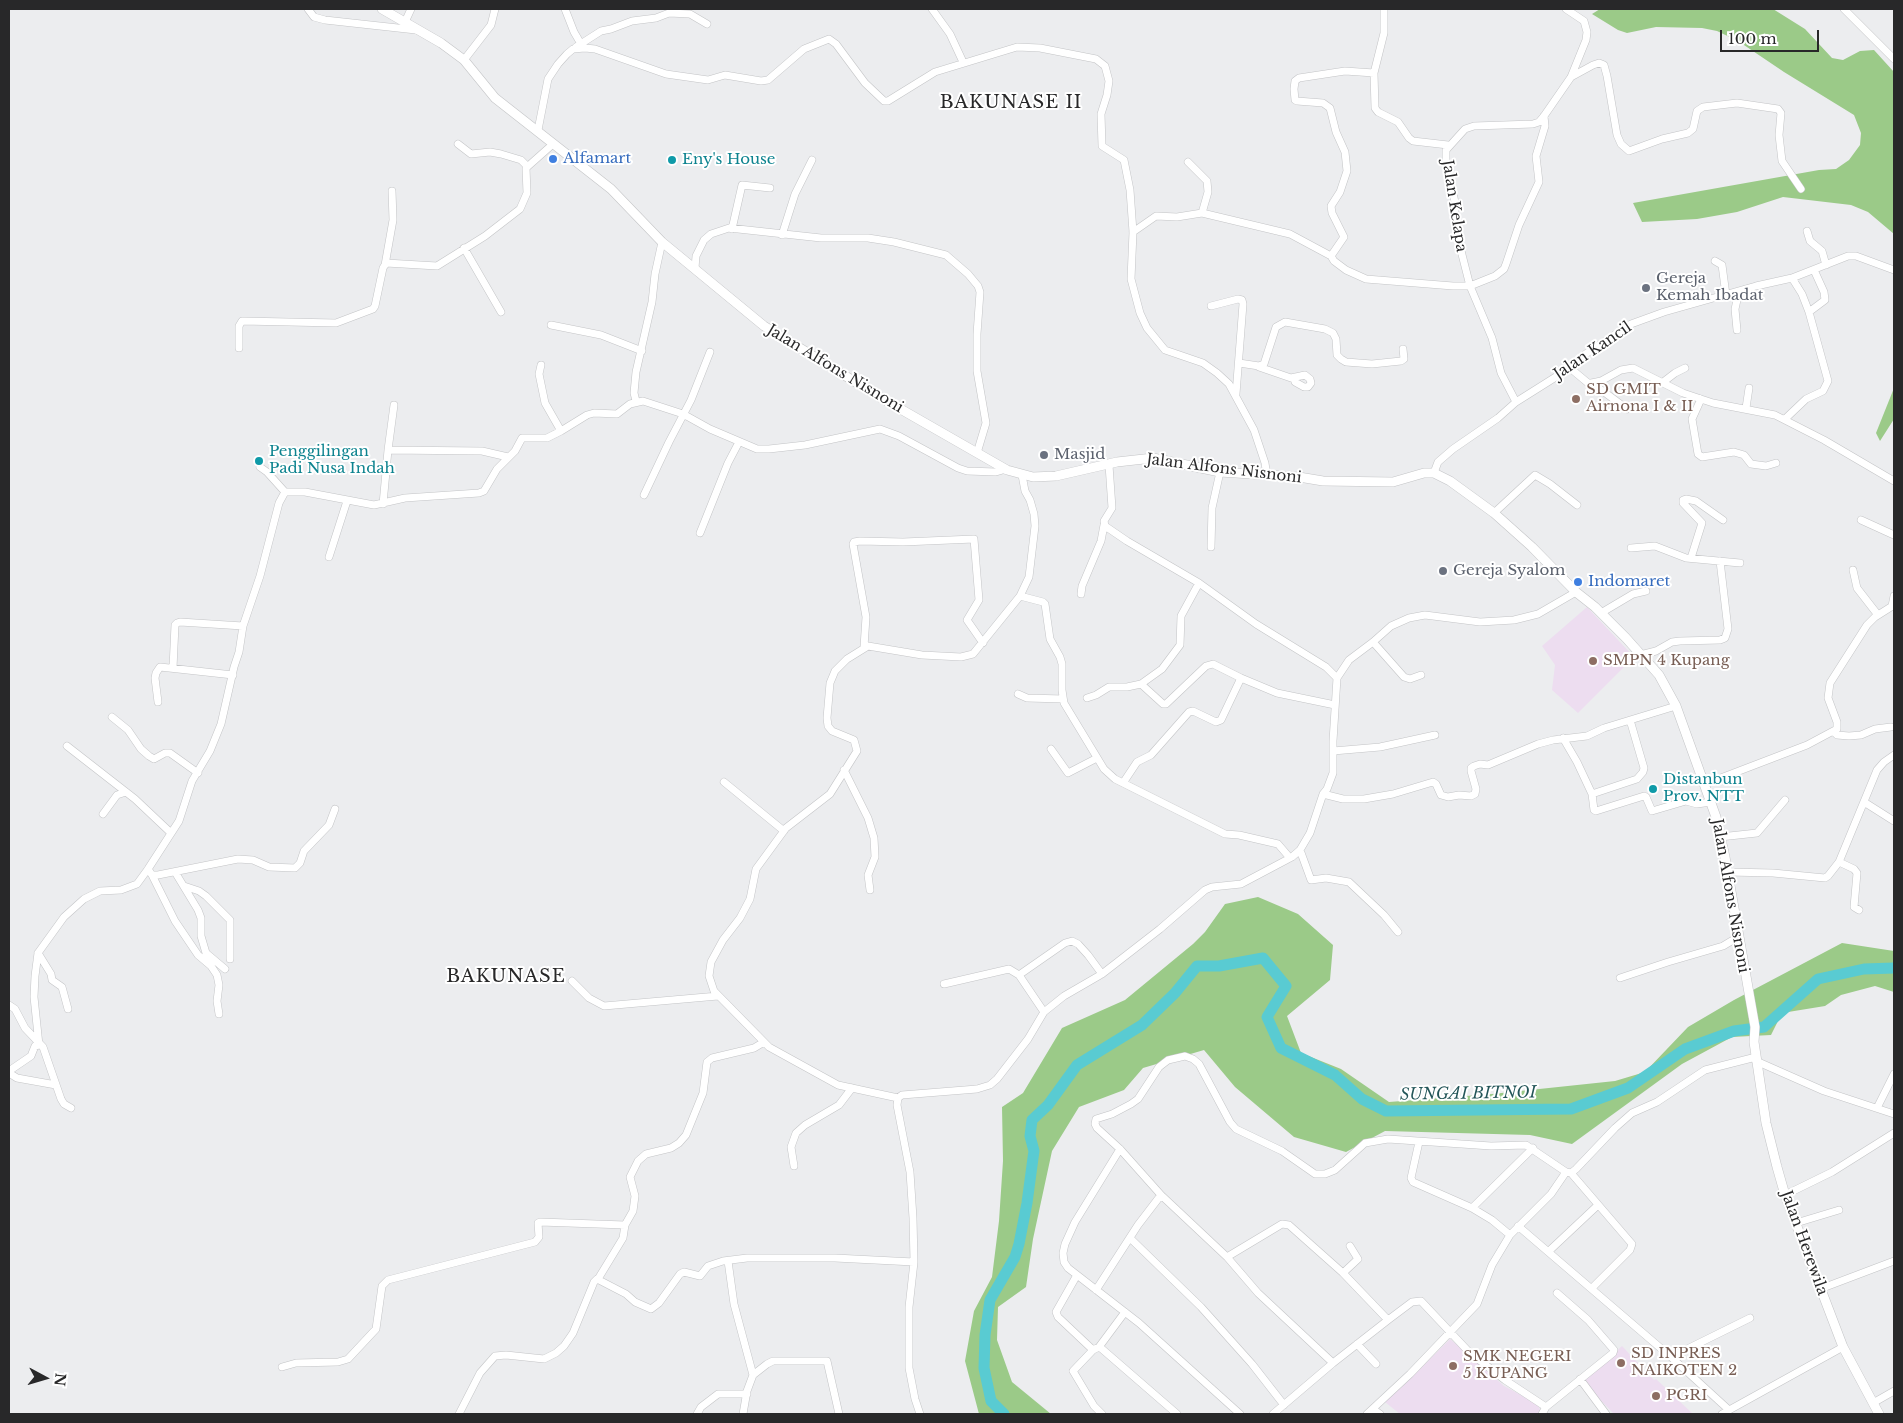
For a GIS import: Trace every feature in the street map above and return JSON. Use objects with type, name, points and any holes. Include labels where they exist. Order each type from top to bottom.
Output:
[{"type":"main road","name":"Jalan Alfons Nisnoni","points":[[382,9],[419,30],[464,60],[495,98],[611,189],[662,242],[772,332],[883,399],[1006,469],[1022,476],[1062,475],[1136,459],[1153,458],[1220,472],[1299,477],[1323,481],[1393,482],[1424,473],[1436,474],[1450,481],[1494,513],[1532,547],[1576,592],[1601,613],[1659,675],[1676,706],[1705,784],[1720,837],[1728,872],[1755,1027],[1754,1042]]},
{"type":"main road","name":"Jalan Herewila","points":[[1754,1042],[1766,1124],[1785,1195],[1843,1347],[1879,1414]]},
{"type":"street","points":[[308,9],[314,17],[324,20],[419,30]]},
{"type":"street","points":[[405,22],[411,9]]},
{"type":"street","points":[[464,60],[491,25],[496,9]]},
{"type":"street","points":[[565,9],[581,44]]},
{"type":"street","points":[[932,9],[950,34],[963,62]]},
{"type":"street","points":[[1384,9],[1382,42],[1374,73],[1376,110],[1398,122],[1408,138],[1420,142],[1448,145]]},
{"type":"street","points":[[1133,232],[1156,216],[1177,217],[1202,213],[1287,233],[1332,256],[1340,267],[1366,279],[1470,286],[1495,276],[1504,269],[1519,225],[1539,182],[1536,156],[1545,126],[1544,116],[1570,77],[1586,40],[1587,32],[1584,21],[1566,9]]},
{"type":"street","points":[[1844,9],[1894,60]]},
{"type":"street","points":[[538,130],[548,79],[563,58],[601,31],[632,21],[656,18],[669,13],[690,14],[707,24]]},
{"type":"street","points":[[574,49],[595,49],[650,69],[677,76],[708,80],[725,75],[761,82],[768,80],[804,50],[829,38],[836,44],[866,83],[884,101],[936,72],[963,62],[1024,46],[1090,56],[1103,63],[1108,82],[1107,96],[1101,114],[1102,144],[1103,147],[1126,163],[1133,232],[1131,279],[1135,298],[1147,328],[1165,350],[1190,358],[1211,368],[1223,377],[1236,394],[1257,438],[1267,476]]},
{"type":"street","points":[[1570,77],[1593,64],[1599,63],[1604,65],[1617,135],[1621,144],[1629,151],[1662,139],[1688,134],[1692,129],[1697,111],[1703,107],[1736,103],[1778,109],[1781,113],[1779,131],[1782,161],[1801,189]]},
{"type":"street","points":[[1332,256],[1344,237],[1332,213],[1331,206],[1340,192],[1347,171],[1345,152],[1336,132],[1330,108],[1323,103],[1295,100],[1295,81],[1299,78],[1345,71],[1374,73]]},
{"type":"street","name":"Jalan Kelapa","points":[[1516,402],[1501,373],[1492,338],[1470,286],[1455,226],[1455,202],[1446,163],[1446,150],[1448,145],[1466,129],[1474,126],[1533,124],[1539,122],[1544,116]]},
{"type":"street","points":[[458,144],[471,154],[490,152],[501,154],[522,160],[527,166]]},
{"type":"street","points":[[385,265],[387,263],[437,266],[484,236],[520,209],[527,193],[525,171],[527,166],[554,144]]},
{"type":"street","points":[[782,235],[795,194],[812,160]]},
{"type":"street","points":[[1188,162],[1207,181],[1208,192],[1202,213]]},
{"type":"street","points":[[732,228],[742,185],[770,188]]},
{"type":"street","points":[[239,348],[239,326],[242,321],[336,323],[373,309],[385,265],[393,220],[392,191]]},
{"type":"street","points":[[695,268],[696,256],[704,240],[711,234],[725,228],[821,238],[868,238],[906,244],[946,255],[968,274],[978,286],[980,292],[977,371],[986,423],[977,453]]},
{"type":"street","points":[[1806,230],[1810,241],[1822,250],[1826,265]]},
{"type":"street","points":[[636,401],[634,393],[636,372],[642,351],[662,242]]},
{"type":"street","points":[[464,248],[501,312]]},
{"type":"street","name":"Jalan Kancil","points":[[1436,474],[1436,468],[1440,460],[1498,418],[1516,402],[1570,368],[1597,345],[1631,324],[1664,312],[1792,278],[1848,256],[1856,256],[1894,270]]},
{"type":"street","points":[[1715,261],[1722,265],[1726,295]]},
{"type":"street","points":[[1809,312],[1823,302],[1826,296],[1814,270]]},
{"type":"street","points":[[1786,420],[1806,399],[1823,391],[1828,382],[1809,312],[1802,294],[1792,278]]},
{"type":"street","points":[[1737,330],[1735,309],[1739,291]]},
{"type":"street","points":[[1211,306],[1228,300],[1242,300],[1243,311],[1236,394]]},
{"type":"street","points":[[1259,366],[1265,363],[1277,326],[1285,322],[1325,329],[1333,333],[1336,339],[1337,355],[1344,361],[1372,364],[1401,361],[1404,359],[1403,349]]},
{"type":"street","points":[[551,325],[600,335],[642,351]]},
{"type":"street","points":[[644,495],[683,414],[692,400],[710,352]]},
{"type":"street","points":[[1239,363],[1259,366],[1294,378]]},
{"type":"street","points":[[541,365],[539,374],[545,403],[562,432]]},
{"type":"street","points":[[1570,368],[1588,383],[1592,383],[1627,409]]},
{"type":"street","points":[[1592,383],[1621,370],[1633,368],[1662,383],[1701,399],[1728,406],[1746,408],[1786,420],[1844,451],[1894,481]]},
{"type":"street","points":[[1662,383],[1685,368]]},
{"type":"street","points":[[1746,408],[1749,388]]},
{"type":"street","points":[[1701,399],[1692,419],[1698,454],[1702,457],[1734,452],[1744,455],[1752,464],[1766,466],[1776,464]]},
{"type":"street","points":[[260,467],[285,492],[304,492],[374,505],[405,498],[481,492],[497,469],[515,451],[522,438],[547,438],[562,432],[587,415],[594,413],[617,414],[636,401],[648,402],[683,414],[710,429],[754,448],[769,449],[805,445],[880,429],[899,436],[967,471],[996,472],[1006,469]]},
{"type":"street","points":[[383,504],[394,405]]},
{"type":"street","points":[[700,533],[728,463],[739,442]]},
{"type":"street","points":[[388,450],[482,452],[508,457]]},
{"type":"street","points":[[1081,594],[1082,586],[1101,541],[1104,521],[1112,508],[1109,465]]},
{"type":"street","points":[[1211,547],[1212,508],[1220,472]]},
{"type":"street","points":[[1494,513],[1536,475],[1577,505]]},
{"type":"street","points":[[898,1098],[838,1085],[804,1068],[764,1042],[718,996],[712,986],[710,976],[712,962],[723,940],[740,918],[750,900],[756,868],[791,823],[830,794],[856,753],[857,748],[854,740],[832,731],[828,726],[830,683],[836,671],[844,662],[864,648],[872,646],[922,655],[961,657],[973,654],[1020,596],[1029,577],[1035,526],[1034,514],[1030,500],[1024,491],[1022,476]]},
{"type":"street","points":[[39,1045],[34,997],[38,953],[64,918],[84,899],[100,891],[121,890],[137,884],[150,872],[179,821],[192,781],[210,751],[221,724],[239,652],[243,626],[260,576],[279,503],[285,492]]},
{"type":"street","points":[[1691,558],[1702,523],[1683,503],[1683,500],[1696,501],[1723,520]]},
{"type":"street","points":[[329,557],[347,501]]},
{"type":"street","points":[[1861,520],[1894,535]]},
{"type":"street","points":[[1104,525],[1127,541],[1198,583],[1256,624],[1326,667],[1337,678]]},
{"type":"street","points":[[864,648],[866,617],[853,544],[860,541],[903,542],[974,539],[979,600],[966,620],[983,643]]},
{"type":"street","points":[[1631,548],[1655,546],[1691,558],[1740,563]]},
{"type":"street","points":[[1640,655],[1656,651],[1672,642],[1720,640],[1725,638],[1728,629],[1720,561]]},
{"type":"street","points":[[1853,570],[1857,588],[1878,615]]},
{"type":"street","points":[[1087,698],[1109,687],[1127,687],[1141,684],[1162,669],[1178,649],[1181,616],[1198,583]]},
{"type":"street","points":[[1601,613],[1633,594],[1646,591]]},
{"type":"street","points":[[920,1414],[909,1368],[909,1307],[914,1262],[911,1182],[896,1105],[898,1098],[902,1095],[977,1089],[990,1085],[997,1079],[1028,1039],[1044,1012],[1064,996],[1102,974],[1160,929],[1205,890],[1212,887],[1241,884],[1290,858],[1300,850],[1310,832],[1323,794],[1333,773],[1337,678],[1349,660],[1391,626],[1410,618],[1432,615],[1480,622],[1514,620],[1538,614],[1576,592]]},
{"type":"street","points":[[1020,596],[1045,604],[1050,639],[1062,664],[1063,699],[1067,709],[1104,770],[1115,779],[1225,834],[1239,835],[1278,844],[1290,858]]},
{"type":"street","points":[[1705,784],[1794,750],[1834,732],[1838,725],[1828,698],[1830,683],[1858,638],[1878,615],[1893,606],[1894,596]]},
{"type":"street","points":[[174,668],[175,625],[177,623],[243,626]]},
{"type":"street","points":[[1373,642],[1404,677],[1410,679],[1421,675]]},
{"type":"street","points":[[1141,684],[1164,704],[1168,703],[1199,673],[1212,664],[1277,693],[1335,704]]},
{"type":"street","points":[[158,702],[155,683],[157,669],[160,667],[233,675]]},
{"type":"street","points":[[1123,783],[1137,762],[1151,755],[1189,712],[1193,711],[1216,722],[1221,720],[1240,678]]},
{"type":"street","points":[[1018,694],[1027,698],[1063,699]]},
{"type":"street","points":[[1323,794],[1343,800],[1354,800],[1393,794],[1433,782],[1436,784],[1441,795],[1448,797],[1459,795],[1471,796],[1476,789],[1471,771],[1471,768],[1474,766],[1488,765],[1538,744],[1563,738],[1587,736],[1676,706]]},
{"type":"street","points":[[112,717],[128,730],[141,749],[149,756],[154,759],[165,753],[170,753],[198,773]]},
{"type":"street","points":[[1592,794],[1637,779],[1644,772],[1630,720]]},
{"type":"street","points":[[1834,732],[1854,736],[1875,729],[1891,727]]},
{"type":"street","points":[[1334,751],[1380,747],[1435,735]]},
{"type":"street","points":[[1563,738],[1592,794],[1594,810],[1596,811],[1644,796],[1652,811],[1686,801],[1697,804],[1711,802]]},
{"type":"street","points":[[67,746],[126,792],[171,833]]},
{"type":"street","points":[[1051,750],[1068,773],[1097,758]]},
{"type":"street","points":[[1728,872],[1773,873],[1825,878],[1832,873],[1839,862],[1878,770],[1894,755]]},
{"type":"street","points":[[844,770],[868,818],[874,838],[875,857],[868,875],[870,890]]},
{"type":"street","points":[[724,782],[784,831]]},
{"type":"street","points":[[102,814],[117,795],[126,792]]},
{"type":"street","points":[[1720,837],[1757,833],[1785,800]]},
{"type":"street","points":[[1864,802],[1894,821]]},
{"type":"street","points":[[150,872],[175,872],[238,859],[253,860],[269,868],[295,868],[300,864],[304,851],[329,825],[335,809]]},
{"type":"street","points":[[1300,850],[1311,880],[1326,878],[1348,882],[1384,915],[1398,932]]},
{"type":"street","points":[[1839,862],[1854,868],[1857,873],[1854,907],[1859,910]]},
{"type":"street","points":[[150,872],[175,921],[198,955],[211,966],[217,975],[219,1014]]},
{"type":"street","points":[[175,872],[198,910],[201,918],[201,936],[206,953],[225,969]]},
{"type":"street","points":[[184,886],[199,891],[206,896],[230,920],[230,959]]},
{"type":"street","points":[[1620,978],[1723,946],[1738,937]]},
{"type":"street","points":[[1019,975],[1065,943],[1072,941],[1078,944],[1088,955],[1102,974]]},
{"type":"street","points":[[38,953],[51,974],[52,980],[62,986],[68,1009]]},
{"type":"street","points":[[944,984],[1006,969],[1012,970],[1019,975],[1044,1012]]},
{"type":"street","points":[[572,981],[589,998],[604,1006],[718,996]]},
{"type":"street","points":[[9,1005],[15,1009],[25,1028],[39,1045],[40,1043],[43,1047],[64,1104],[71,1108]]},
{"type":"street","points":[[459,1414],[480,1373],[495,1356],[506,1355],[544,1359],[556,1353],[564,1346],[572,1333],[594,1282],[598,1279],[623,1238],[625,1225],[631,1217],[635,1204],[634,1187],[630,1177],[632,1170],[646,1154],[670,1148],[679,1143],[686,1135],[703,1094],[707,1062],[712,1058],[741,1052],[764,1042]]},
{"type":"street","points":[[39,1045],[35,1046],[31,1056],[9,1072],[17,1078],[56,1085]]},
{"type":"street","points":[[1333,1363],[1258,1293],[1227,1258],[1161,1195],[1120,1148],[1097,1128],[1095,1121],[1131,1104],[1143,1093],[1159,1067],[1168,1060],[1185,1056],[1193,1059],[1199,1064],[1230,1122],[1236,1129],[1282,1151],[1316,1174],[1325,1174],[1335,1170],[1367,1142],[1388,1139],[1491,1146],[1526,1145],[1533,1148],[1569,1172],[1632,1244],[1630,1250],[1592,1288]]},
{"type":"street","points":[[1370,1412],[1410,1374],[1479,1302],[1490,1270],[1510,1236],[1551,1194],[1569,1172],[1632,1112],[1657,1102],[1705,1070],[1756,1059],[1824,1091],[1894,1114]]},
{"type":"street","points":[[1877,1108],[1894,1074]]},
{"type":"street","points":[[794,1166],[791,1147],[796,1133],[839,1105],[852,1088]]},
{"type":"street","points":[[1785,1195],[1832,1172],[1894,1133]]},
{"type":"street","points":[[1419,1142],[1411,1178],[1413,1182],[1472,1208],[1492,1220],[1510,1236]]},
{"type":"street","points":[[1120,1148],[1085,1203],[1065,1244],[1064,1262],[1077,1276],[1139,1323],[1240,1414]]},
{"type":"street","points":[[1472,1208],[1533,1148]]},
{"type":"street","points":[[1096,1290],[1161,1195]]},
{"type":"street","points":[[1549,1251],[1598,1205]]},
{"type":"street","points":[[1796,1223],[1839,1210]]},
{"type":"street","points":[[282,1367],[296,1363],[338,1362],[348,1359],[376,1329],[381,1289],[388,1280],[534,1242],[539,1237],[538,1223],[540,1222],[625,1225]]},
{"type":"street","points":[[1227,1258],[1286,1224],[1296,1230],[1343,1273],[1388,1320]]},
{"type":"street","points":[[1518,1226],[1592,1288],[1729,1410]]},
{"type":"street","points":[[1130,1238],[1201,1307],[1252,1364],[1284,1405]]},
{"type":"street","points":[[1343,1273],[1358,1259],[1350,1246]]},
{"type":"street","points":[[598,1279],[626,1294],[635,1302],[652,1309],[659,1303],[680,1274],[684,1272],[700,1276],[708,1266],[728,1261],[747,1258],[835,1258],[914,1262]]},
{"type":"street","points":[[728,1261],[734,1304],[753,1376]]},
{"type":"street","points":[[1820,1289],[1894,1261]]},
{"type":"street","points":[[1077,1276],[1056,1314],[1058,1318],[1177,1414]]},
{"type":"street","points":[[1542,1414],[1546,1407],[1613,1353],[1614,1350],[1588,1320],[1557,1293]]},
{"type":"street","points":[[1273,1414],[1333,1363],[1388,1320],[1412,1302],[1420,1301],[1449,1332],[1487,1367],[1546,1407]]},
{"type":"street","points":[[1102,1414],[1094,1406],[1073,1371],[1096,1349],[1124,1312]]},
{"type":"street","points":[[1671,1357],[1750,1318]]},
{"type":"street","points":[[1357,1344],[1376,1364]]},
{"type":"street","points":[[1722,1414],[1843,1347]]},
{"type":"street","points":[[742,1414],[746,1394],[753,1376],[773,1361],[827,1361],[838,1414]]},
{"type":"street","points":[[1580,1379],[1606,1414]]},
{"type":"street","points":[[1874,1403],[1894,1391]]},
{"type":"street","points":[[697,1414],[700,1407],[718,1394],[746,1394]]},
{"type":"street","points":[[1370,1412],[1380,1414]]},
{"type":"shaded area","name":"SMPN 4 Kupang","points":[[1587,607],[1634,657],[1578,713],[1552,690],[1555,665],[1542,646]]},
{"type":"shaded area","name":"SMK NEGERI 5 KUPANG","points":[[1450,1339],[1504,1386],[1538,1404],[1540,1410],[1538,1414],[1400,1414],[1385,1402]]},
{"type":"shaded area","name":"SD INPRES NAIKOTEN 2","points":[[1622,1346],[1654,1380],[1656,1379],[1693,1414],[1614,1414],[1583,1382]]},
{"type":"green space","points":[[1600,9],[1773,9],[1805,29],[1832,58],[1843,60],[1860,51],[1874,50],[1894,72],[1894,234],[1868,212],[1851,205],[1783,197],[1737,212],[1697,219],[1642,222],[1633,203],[1819,170],[1836,169],[1849,160],[1860,145],[1861,133],[1854,115],[1738,41],[1717,31],[1702,28],[1656,27],[1627,33],[1618,30],[1592,14]]},
{"type":"green space","points":[[1894,388],[1894,419],[1880,441],[1876,433]]},
{"type":"green space","points":[[1258,897],[1298,914],[1333,945],[1330,980],[1287,1016],[1301,1053],[1341,1069],[1389,1102],[1492,1094],[1615,1081],[1645,1072],[1688,1027],[1734,1000],[1842,943],[1894,951],[1894,992],[1875,986],[1841,995],[1825,1006],[1782,1013],[1771,1035],[1732,1037],[1682,1064],[1572,1144],[1530,1135],[1385,1131],[1346,1152],[1294,1137],[1235,1087],[1204,1050],[1143,1068],[1124,1090],[1079,1107],[1052,1151],[1033,1239],[1026,1287],[998,1307],[997,1340],[1012,1382],[1051,1414],[979,1414],[965,1361],[974,1311],[992,1277],[999,1221],[1003,1161],[1002,1107],[1023,1093],[1062,1028],[1125,1000],[1193,944],[1205,932],[1225,904]]},
{"type":"waterway","name":"SUNGAI BITNOI","points":[[1004,1414],[991,1401],[984,1368],[985,1335],[990,1300],[1015,1257],[1019,1244],[1034,1151],[1030,1136],[1032,1120],[1048,1105],[1077,1065],[1142,1025],[1175,993],[1197,966],[1219,966],[1263,958],[1286,986],[1267,1017],[1281,1048],[1335,1075],[1362,1099],[1386,1111],[1571,1109],[1628,1088],[1685,1049],[1734,1031],[1764,1027],[1818,979],[1864,969],[1894,968]]},
{"type":"place","name":"Alfamart","points":[[553,159]]},
{"type":"place","name":"Eny's House","points":[[672,160]]},
{"type":"place","name":"Gereja Kemah Ibadat","points":[[1646,288]]},
{"type":"place","name":"SD GMIT Airnona I & II","points":[[1576,399]]},
{"type":"place","name":"Masjid","points":[[1044,455]]},
{"type":"place","name":"Penggilingan Padi Nusa Indah","points":[[259,461]]},
{"type":"place","name":"Gereja Syalom","points":[[1443,571]]},
{"type":"place","name":"Indomaret","points":[[1578,582]]},
{"type":"place","name":"SMPN 4 Kupang","points":[[1593,661]]},
{"type":"place","name":"Distanbun Prov. NTT","points":[[1653,789]]},
{"type":"place","name":"SD INPRES NAIKOTEN 2","points":[[1621,1363]]},
{"type":"place","name":"SMK NEGERI 5 KUPANG","points":[[1453,1366]]},
{"type":"place","name":"PGRI","points":[[1656,1396]]},
{"type":"district","name":"BAKUNASE II","points":[[1011,103]]},
{"type":"district","name":"BAKUNASE","points":[[506,977]]}]
